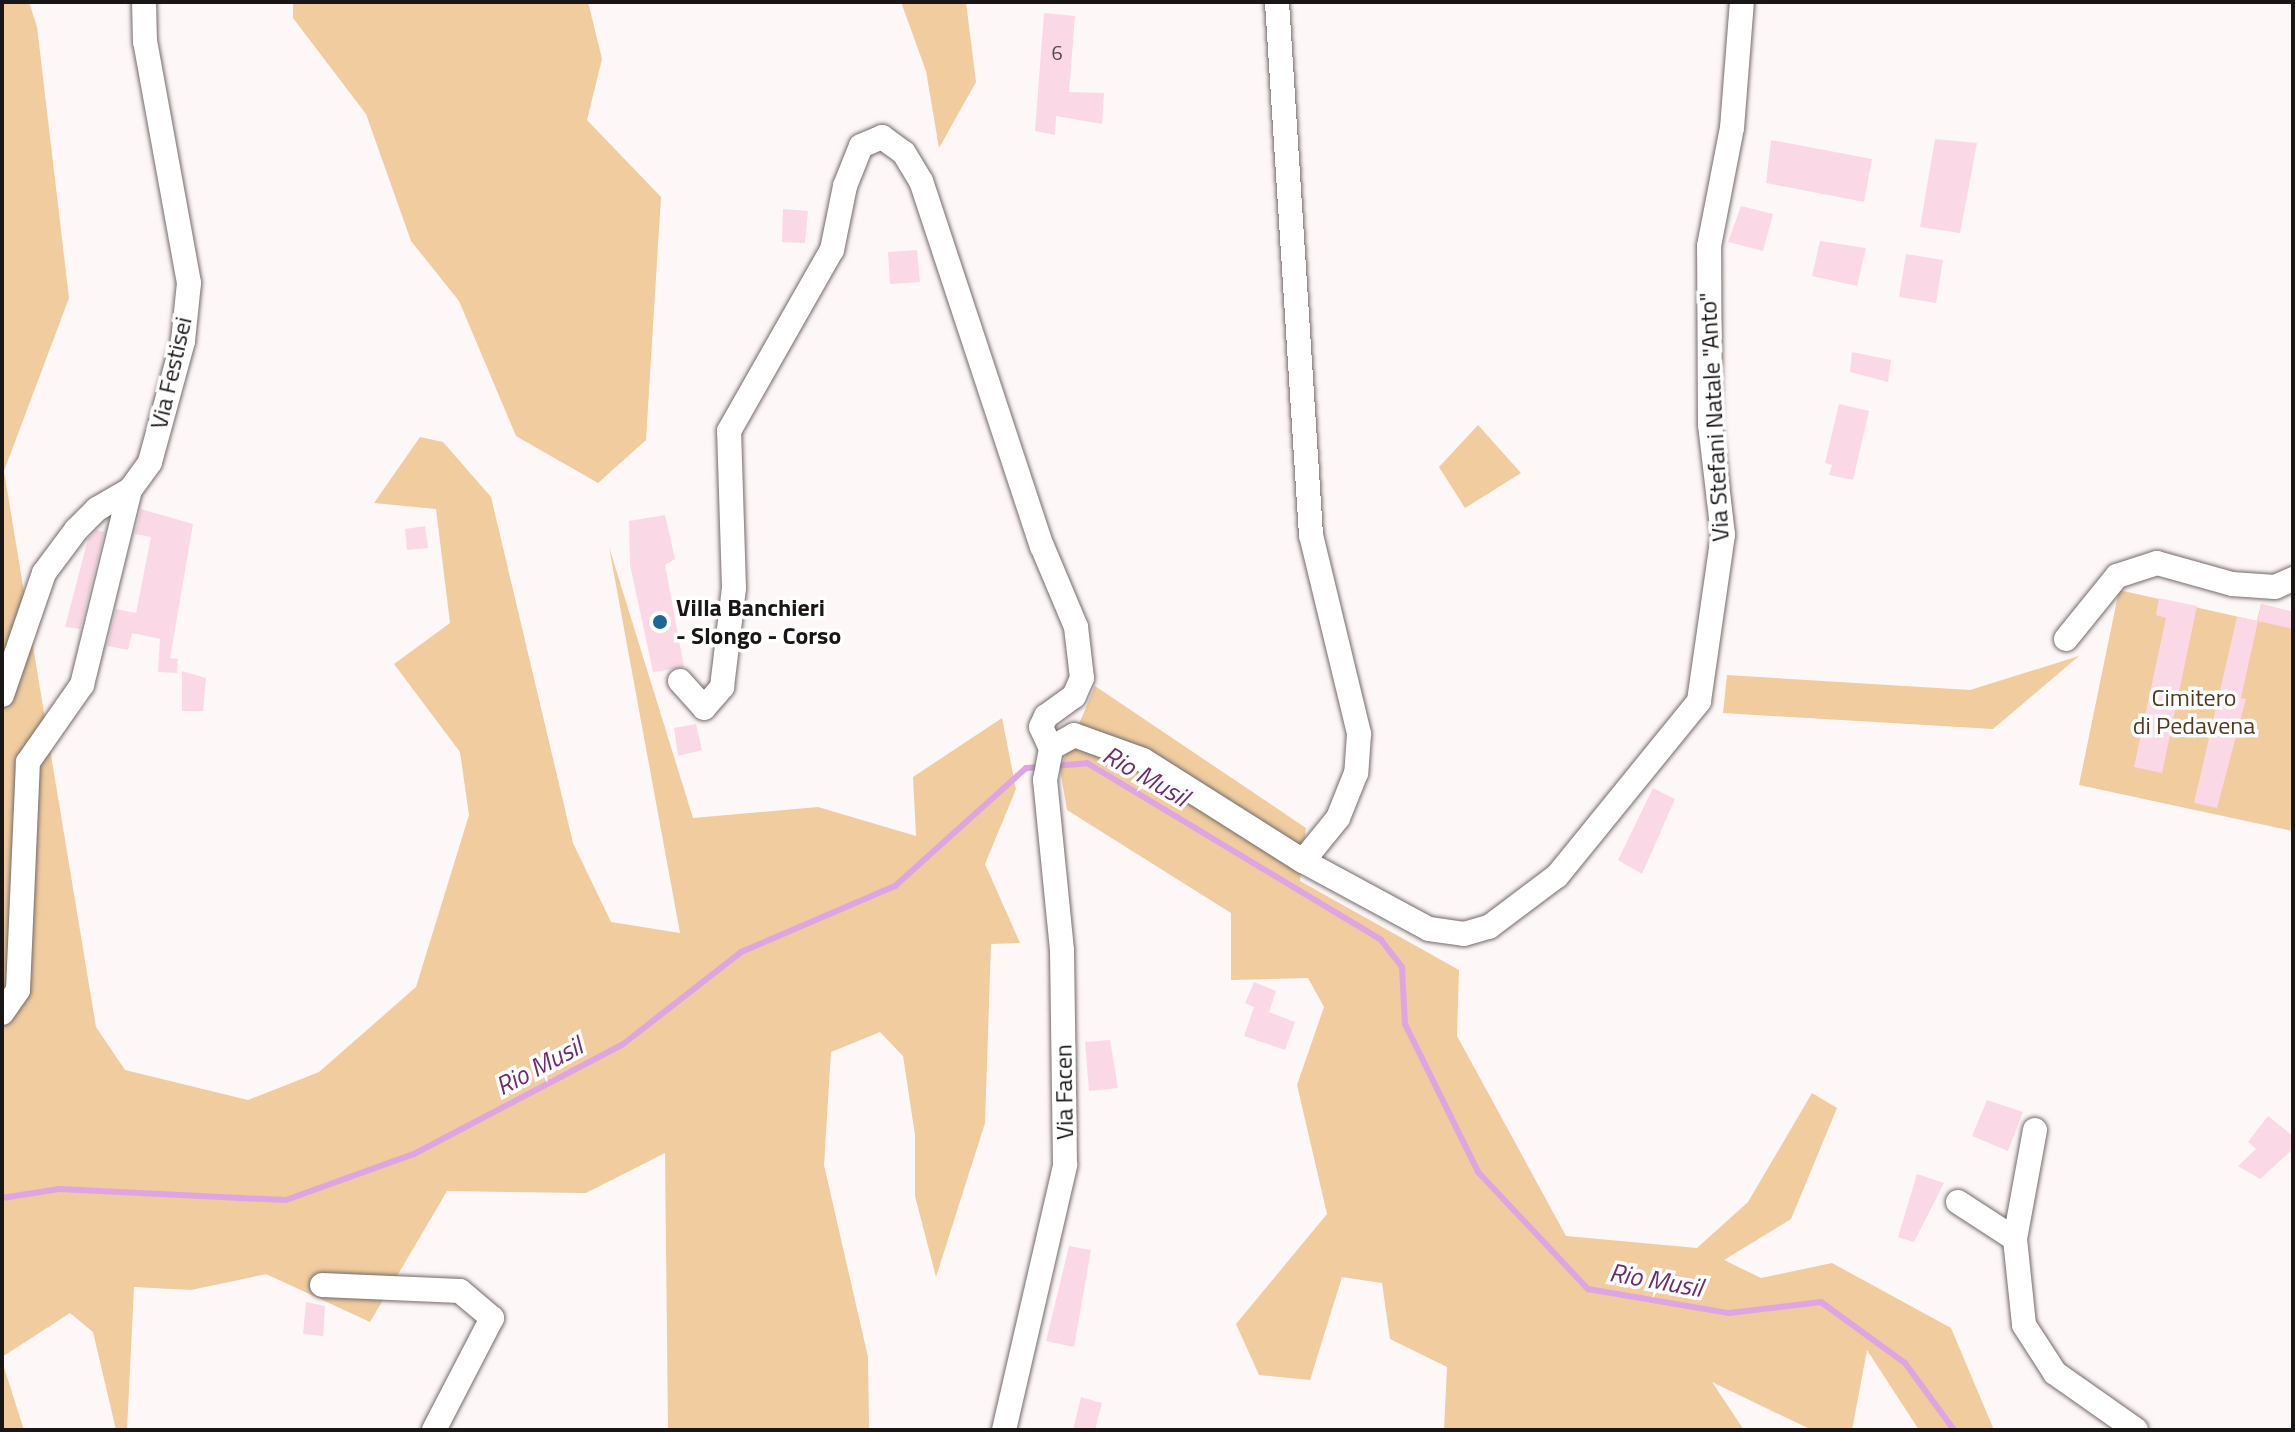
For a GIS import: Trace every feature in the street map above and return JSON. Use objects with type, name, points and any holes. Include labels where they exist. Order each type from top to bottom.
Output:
[{"type":"street","name":"Via Festisei","points":[[2,695],[44,573],[97,509],[130,490],[150,462],[183,341],[189,283],[145,42],[144,2]]},
{"type":"street","points":[[1277,2],[1311,535],[1359,734],[1356,773],[1338,818],[1303,861]]},
{"type":"street","name":"Via Stefani Natale \"Anto\"","points":[[1051,748],[1074,735],[1143,760],[1303,861],[1429,929],[1464,934],[1489,927],[1557,876],[1699,701],[1723,535],[1710,425],[1709,246],[1732,128],[1742,2]]},
{"type":"street","name":"Via Facen","points":[[680,681],[704,708],[722,687],[734,588],[729,431],[832,250],[845,186],[861,146],[882,137],[904,153],[921,181],[1042,546],[1076,627],[1082,678],[1074,696],[1046,716],[1041,727],[1051,748],[1045,780],[1062,950],[1065,1165],[1004,1430]]},
{"type":"street","points":[[2,1013],[18,990],[28,762],[82,685],[130,490]]},
{"type":"street","points":[[2066,639],[2117,576],[2157,563],[2232,584],[2275,587],[2293,579]]},
{"type":"street","points":[[2035,1130],[2015,1239],[2018,1299],[2035,1351],[2080,1394],[2136,1430]]},
{"type":"street","points":[[1958,1202],[2015,1239]]},
{"type":"street","points":[[322,1285],[460,1291],[492,1318],[434,1430]]},
{"type":"green space","points":[[2,2],[29,2],[37,27],[69,298],[4,471],[96,1027],[125,1070],[248,1100],[319,1072],[416,987],[469,815],[460,752],[394,664],[450,623],[436,509],[374,503],[420,437],[443,442],[491,497],[573,843],[611,922],[680,933],[609,547],[693,818],[818,807],[916,836],[913,777],[1002,718],[1016,789],[985,864],[1020,943],[991,944],[985,1123],[936,1277],[915,1196],[915,1135],[903,1056],[880,1032],[831,1052],[824,1165],[868,1357],[869,1430],[668,1430],[665,1153],[586,1193],[447,1191],[370,1322],[266,1274],[191,1290],[134,1287],[127,1430],[116,1430],[93,1332],[70,1313],[2,1357]]},
{"type":"green space","points":[[293,2],[588,2],[602,59],[587,120],[661,197],[646,440],[598,483],[516,436],[459,301],[411,241],[366,114],[293,18]]},
{"type":"green space","points":[[901,2],[966,2],[976,82],[939,148],[926,71]]},
{"type":"green space","points":[[1478,425],[1521,473],[1465,508],[1439,467]]},
{"type":"green space","name":"Cimitero di Pedavena","points":[[2119,590],[2257,621],[2261,604],[2293,612],[2293,831],[2079,785]]},
{"type":"green space","points":[[2079,656],[1993,729],[1723,713],[1727,675],[1970,690]]},
{"type":"green space","points":[[1095,686],[1306,828],[1300,881],[1459,970],[1457,1036],[1566,1236],[1697,1248],[1748,1202],[1812,1093],[1837,1108],[1791,1219],[1724,1260],[1761,1278],[1832,1263],[1951,1328],[1994,1430],[1919,1430],[1867,1350],[1852,1430],[1812,1430],[1712,1382],[1744,1430],[1444,1430],[1447,1367],[1390,1339],[1382,1283],[1342,1277],[1310,1380],[1259,1375],[1236,1324],[1327,1214],[1297,1085],[1324,1007],[1308,978],[1231,980],[1231,913],[1067,810],[1060,769]]},
{"type":"green space","points":[[2,1361],[24,1430],[2,1430]]},
{"type":"building","points":[[1044,13],[1075,16],[1069,92],[1104,93],[1102,124],[1056,116],[1055,135],[1035,131]]},
{"type":"building","points":[[1935,139],[1977,143],[1960,233],[1920,227]]},
{"type":"building","points":[[1771,140],[1872,159],[1864,202],[1766,183]]},
{"type":"building","points":[[1741,206],[1773,214],[1763,251],[1728,242]]},
{"type":"building","points":[[783,209],[808,211],[805,243],[782,242]]},
{"type":"building","points":[[1820,241],[1866,248],[1857,286],[1812,276]]},
{"type":"building","points":[[917,250],[920,282],[890,284],[888,252]]},
{"type":"building","points":[[1906,254],[1943,260],[1936,303],[1899,297]]},
{"type":"building","points":[[1852,352],[1891,360],[1888,382],[1850,372]]},
{"type":"building","points":[[1839,404],[1869,411],[1853,480],[1829,475],[1832,465],[1825,463]]},
{"type":"building","points":[[141,509],[193,524],[170,658],[178,659],[177,673],[158,672],[160,639],[132,633],[128,650],[107,646],[116,609],[136,613],[151,537],[135,534]]},
{"type":"building","name":"Villa Banchieri - Slongo - Corso","points":[[665,515],[675,559],[665,565],[684,667],[653,672],[630,565],[629,521]]},
{"type":"building","points":[[425,526],[428,548],[407,550],[405,529]]},
{"type":"building","points":[[97,530],[104,532],[80,629],[65,627],[88,539]]},
{"type":"building","points":[[2159,598],[2197,606],[2162,773],[2134,767],[2166,618],[2156,615]]},
{"type":"building","points":[[2261,604],[2293,612],[2293,629],[2258,621]]},
{"type":"building","points":[[2237,617],[2258,621],[2241,698],[2246,699],[2217,808],[2194,803]]},
{"type":"building","points":[[182,671],[206,678],[203,711],[182,711]]},
{"type":"building","points":[[696,724],[702,750],[678,756],[674,728]]},
{"type":"building","points":[[1653,788],[1675,799],[1642,874],[1618,860]]},
{"type":"building","points":[[1254,982],[1276,991],[1269,1012],[1295,1022],[1285,1050],[1244,1036],[1254,1007],[1245,1003]]},
{"type":"building","points":[[1110,1040],[1118,1088],[1089,1091],[1085,1042]]},
{"type":"building","points":[[1987,1100],[2023,1112],[2008,1151],[1972,1136]]},
{"type":"building","points":[[2268,1116],[2293,1136],[2293,1149],[2260,1179],[2238,1166],[2256,1149],[2248,1142]]},
{"type":"building","points":[[1917,1174],[1944,1183],[1914,1242],[1898,1237]]},
{"type":"building","points":[[1069,1246],[1091,1250],[1074,1347],[1046,1341]]},
{"type":"building","points":[[306,1302],[325,1306],[323,1336],[303,1334]]},
{"type":"building","points":[[1081,1397],[1102,1403],[1095,1430],[1073,1430]]},
{"type":"waterway","name":"Rio Musil","points":[[1055,766],[1087,763],[1381,940],[1402,967],[1405,1024],[1478,1172],[1588,1289],[1729,1313],[1821,1302],[1905,1363],[1954,1430]]},
{"type":"waterway","name":"Rio Musil","points":[[2,1198],[59,1189],[286,1200],[414,1154],[622,1045],[741,952],[895,886],[1026,768],[1040,767]]},
{"type":"place","name":"Villa Banchieri - Slongo - Corso","points":[[660,622]]}]
